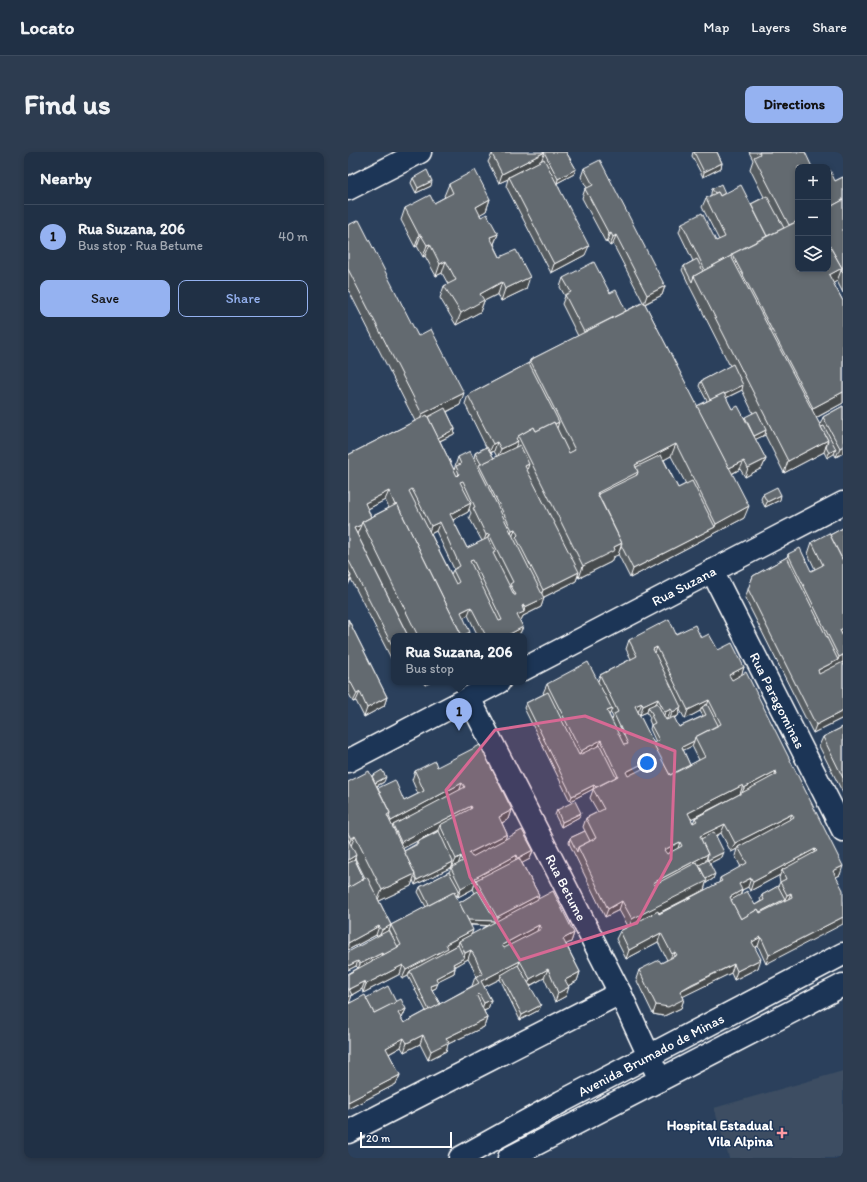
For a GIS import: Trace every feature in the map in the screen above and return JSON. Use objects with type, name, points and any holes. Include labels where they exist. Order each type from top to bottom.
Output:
[{"type":"street","points":[[348,189],[420,152]]},
{"type":"street","name":"Rua Suzana","points":[[527,667],[843,503]]},
{"type":"street","name":"Rua Paragominas","points":[[712,571],[843,830]]},
{"type":"street","points":[[348,761],[493,685]]},
{"type":"street","name":"Rua Betume","points":[[468,698],[620,994],[660,1080]]},
{"type":"street","name":"Avenida Brumado de Minas","points":[[460,1158],[561,1102],[843,954]]},
{"type":"street","name":"Avenida Brumado de Minas","points":[[509,1158],[843,985]]},
{"type":"street","points":[[348,1132],[620,994]]},
{"type":"highlighted area","points":[[585,716],[675,751],[671,859],[637,923],[520,960],[470,877],[446,790],[495,730]]},
{"type":"shaded area","name":"Hospital Estadual Vila Alpina","points":[[843,1071],[843,1158],[729,1158],[714,1108]]},
{"type":"building","points":[[495,152],[545,152],[502,174],[492,154]]},
{"type":"building","points":[[544,152],[566,152],[576,169],[558,179]]},
{"type":"building","points":[[694,152],[717,152],[722,163],[704,172]]},
{"type":"building","points":[[759,152],[805,152],[811,164],[795,164],[795,222],[789,225],[754,157],[760,154]]},
{"type":"building","points":[[544,159],[589,246],[554,264],[509,177]]},
{"type":"building","points":[[600,160],[665,286],[647,295],[616,235],[613,237],[611,233],[609,234],[585,189],[593,185],[584,168]]},
{"type":"building","points":[[427,170],[432,181],[418,188],[413,178]]},
{"type":"building","points":[[475,170],[490,199],[476,207],[481,217],[487,214],[498,234],[490,237],[500,257],[516,250],[530,277],[505,289],[502,282],[480,294],[484,300],[461,313],[444,286],[456,280],[446,261],[440,264],[430,244],[427,245],[421,235],[419,235],[405,208],[430,195],[434,203],[453,193],[449,184]]},
{"type":"building","points":[[831,172],[835,181],[843,177],[843,200],[832,206]]},
{"type":"building","points":[[721,184],[725,193],[720,196],[718,192],[715,193],[712,189]]},
{"type":"building","points":[[741,185],[767,236],[705,270],[682,223],[702,213],[716,241],[725,237],[706,198],[718,192],[720,196]]},
{"type":"building","points":[[767,196],[784,228],[767,236],[751,204]]},
{"type":"building","points":[[843,200],[843,273],[841,270],[842,268],[831,248],[831,204],[832,206]]},
{"type":"building","points":[[359,220],[418,336],[431,329],[464,393],[422,414],[348,269],[348,225]]},
{"type":"building","points":[[795,222],[795,272],[831,272],[831,248],[842,268],[829,275],[843,301],[843,392],[813,408],[732,254]]},
{"type":"building","points":[[731,256],[828,440],[788,461],[694,276]]},
{"type":"building","points":[[697,259],[703,271],[694,276],[692,282],[684,266]]},
{"type":"building","points":[[594,262],[610,293],[616,290],[626,311],[584,332],[565,295],[571,292],[563,278]]},
{"type":"building","points":[[644,302],[749,506],[716,524],[676,444],[635,465],[638,472],[597,493],[622,543],[614,547],[615,550],[583,566],[518,436],[534,427],[536,431],[554,422],[569,453],[575,450],[530,360]]},
{"type":"building","points":[[529,363],[559,422],[555,424],[554,422],[536,431],[534,427],[518,436],[516,439],[518,441],[501,449],[497,442],[493,444],[468,395]]},
{"type":"building","points":[[733,364],[743,385],[710,400],[701,381]]},
{"type":"building","points":[[724,393],[732,409],[738,406],[766,459],[748,468],[744,461],[729,468],[697,406]]},
{"type":"building","points":[[843,406],[843,446],[840,448],[823,417]]},
{"type":"building","points":[[445,408],[455,429],[438,438],[428,417]]},
{"type":"building","points":[[757,411],[766,430],[754,436],[745,417]]},
{"type":"building","points":[[427,415],[457,476],[459,474],[456,466],[461,464],[458,457],[470,451],[544,598],[525,607],[524,605],[522,606],[524,612],[517,615],[523,627],[512,633],[484,633],[471,607],[461,612],[470,632],[461,633],[397,504],[395,505],[389,491],[365,503],[371,517],[362,522],[361,525],[354,528],[406,633],[391,633],[391,643],[348,559],[348,455]],"holes":[[[463,481],[475,507],[473,508],[486,535],[489,534],[513,582],[510,584],[516,595],[514,595],[493,553],[495,552],[488,538],[467,548],[450,514],[471,503],[460,482]],[[412,489],[431,526],[440,522],[460,566],[453,570],[459,582],[456,584],[409,491]],[[473,560],[502,620],[499,621],[470,561]]]},
{"type":"building","points":[[824,426],[836,449],[829,453],[826,447],[828,440],[821,427]]},
{"type":"building","points":[[520,445],[529,464],[525,466],[579,572],[543,590],[516,537],[518,535],[515,529],[512,530],[479,465]]},
{"type":"building","points":[[487,447],[494,458],[481,464],[475,453]]},
{"type":"building","points":[[661,455],[678,488],[692,481],[715,527],[633,569],[598,494],[637,475],[638,472],[636,467]]},
{"type":"building","points":[[777,487],[781,495],[767,502],[763,494]]},
{"type":"building","points":[[397,504],[461,633],[417,633],[362,522]]},
{"type":"building","points":[[843,528],[843,561],[830,535]]},
{"type":"building","points":[[829,533],[843,561],[843,628],[840,630],[843,637],[843,655],[839,657],[788,554],[800,548],[811,571],[823,565],[812,542]]},
{"type":"building","points":[[787,557],[838,660],[818,670],[819,674],[843,662],[843,711],[816,725],[748,589],[753,576]]},
{"type":"building","points":[[348,569],[351,576],[348,578]]},
{"type":"building","points":[[348,619],[387,697],[367,708],[360,692],[357,694],[348,677]]},
{"type":"building","points":[[669,619],[676,634],[695,625],[701,638],[709,634],[718,650],[732,643],[744,667],[729,675],[732,680],[746,672],[843,866],[833,871],[843,890],[843,917],[769,955],[761,937],[752,942],[761,959],[737,971],[734,964],[692,984],[680,991],[684,999],[668,1007],[656,1005],[639,970],[659,960],[661,963],[677,955],[675,952],[672,954],[661,933],[629,950],[620,931],[658,911],[659,914],[722,881],[720,878],[747,863],[738,847],[794,817],[792,814],[735,843],[725,824],[700,836],[708,854],[653,883],[654,885],[697,862],[707,881],[632,919],[622,901],[608,909],[578,847],[596,838],[586,818],[604,809],[593,789],[618,776],[601,740],[581,751],[547,684],[588,662],[612,709],[607,711],[624,745],[628,744],[614,714],[618,712],[600,675],[637,656],[629,640]],"holes":[[[657,647],[688,710],[709,700],[721,724],[695,737],[705,757],[670,775],[635,706],[642,703],[643,706],[658,699],[665,712],[671,709],[673,712],[681,707],[653,649]],[[644,763],[646,767],[628,776],[626,772]],[[776,771],[777,774],[695,818],[697,821],[693,823],[688,813],[743,785],[744,788]],[[680,842],[682,846],[667,854],[664,850]],[[815,849],[817,851],[782,870],[786,879],[780,882],[787,895],[791,893],[792,897],[760,913],[758,909],[741,919],[730,897],[742,890],[739,884],[751,878],[753,882]]]},
{"type":"building","points":[[548,692],[579,755],[600,745],[616,777],[596,787],[594,785],[572,796],[526,703]]},
{"type":"building","points":[[657,703],[666,720],[674,717],[679,727],[706,715],[702,707],[707,704],[718,725],[695,737],[694,741],[682,747],[690,765],[670,775],[653,743],[659,740],[651,725],[655,723],[651,715],[653,715],[648,707]]},
{"type":"building","points":[[843,727],[843,778],[823,737]]},
{"type":"building","points":[[480,745],[512,810],[499,817],[507,834],[469,853],[472,857],[522,830],[533,850],[518,858],[517,855],[475,878],[476,880],[461,888],[451,868],[463,861],[461,856],[456,859],[440,825],[472,808],[471,806],[401,842],[393,825],[465,787],[462,783],[391,821],[389,816],[390,813],[378,788],[395,780],[404,801],[424,791],[415,771],[435,761],[437,767]]},
{"type":"building","points":[[382,770],[386,777],[375,783],[372,776]]},
{"type":"building","points":[[369,771],[390,813],[387,815],[415,874],[382,890],[355,836],[351,839],[348,833],[348,782]]},
{"type":"building","points":[[575,801],[581,813],[562,822],[557,810]]},
{"type":"building","points":[[439,831],[453,862],[417,880],[404,851],[418,844],[417,842]]},
{"type":"building","points":[[585,831],[590,841],[578,847],[577,852],[570,838]]},
{"type":"building","points":[[714,832],[724,852],[708,860],[708,854],[701,839]]},
{"type":"building","points":[[348,839],[356,855],[348,860]]},
{"type":"building","points":[[519,858],[539,895],[497,917],[476,880]]},
{"type":"building","points":[[355,860],[364,879],[348,888],[348,863]]},
{"type":"building","points":[[708,860],[715,874],[706,879],[699,865]]},
{"type":"building","points":[[449,872],[459,890],[429,905],[420,887]]},
{"type":"building","points":[[367,877],[391,925],[382,930],[379,926],[348,943],[348,888]]},
{"type":"building","points":[[778,886],[785,899],[760,912],[758,909],[741,919],[731,900],[747,891],[755,905],[764,900],[762,895]]},
{"type":"building","points":[[478,891],[496,921],[468,920],[459,903]]},
{"type":"building","points":[[553,891],[574,933],[563,939],[580,972],[565,980],[569,987],[558,993],[548,969],[530,979],[520,961],[481,981],[491,1000],[484,1003],[479,994],[477,996],[487,1018],[446,1038],[449,1042],[431,1051],[423,1035],[407,1043],[404,1038],[386,1048],[400,1075],[348,1102],[348,1004],[365,995],[374,1013],[401,999],[406,1009],[398,1013],[404,1023],[479,983],[475,977],[482,974],[476,959],[471,950],[465,953],[459,941]],"holes":[[[539,925],[541,929],[504,948],[502,945]]]},
{"type":"building","points":[[454,892],[473,930],[446,944],[448,948],[406,970],[403,965],[366,984],[365,981],[349,989],[352,995],[348,997],[348,974],[401,945],[391,925]]},
{"type":"building","points":[[389,930],[398,947],[360,964],[358,961],[348,966],[348,952]]},
{"type":"building","points":[[458,945],[464,958],[453,964],[455,968],[436,978],[438,983],[430,986],[440,1004],[429,1010],[410,971]]},
{"type":"building","points":[[518,965],[541,1005],[522,1015],[501,975]]},
{"type":"building","points":[[388,986],[396,1002],[374,1013],[366,998]]},
{"type":"place","name":"Rua Suzana, 206","points":[[459,731]]},
{"type":"place","name":"Hospital Estadual Vila Alpina","points":[[782,1133]]}]
